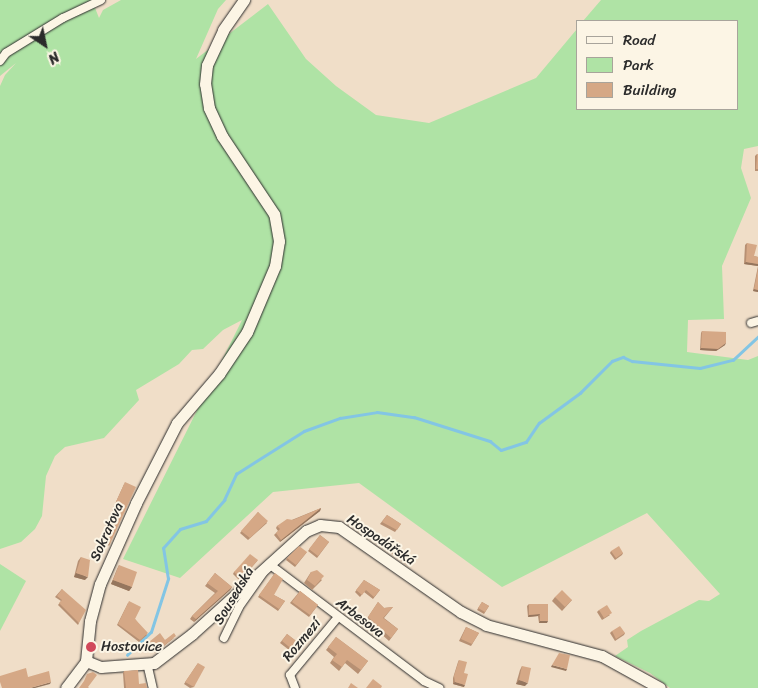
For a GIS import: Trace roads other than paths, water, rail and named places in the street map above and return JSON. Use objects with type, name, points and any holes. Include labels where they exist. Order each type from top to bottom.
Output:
[{"type":"street","points":[[0,61],[6,53],[47,28],[101,0]]},
{"type":"street","name":"Sokratova","points":[[86,661],[88,630],[100,584],[136,502],[177,423],[218,374],[247,332],[275,266],[279,241],[274,214],[222,136],[209,108],[205,84],[207,65],[223,30],[244,0]]},
{"type":"street","name":"Hospodářská","points":[[86,661],[101,667],[154,663],[192,634],[306,531],[320,525],[339,527],[461,612],[486,625],[602,656],[660,688]]},
{"type":"street","name":"Arbesova","points":[[267,566],[424,681],[439,688]]},
{"type":"street","name":"Sousedská","points":[[224,638],[239,607],[267,566]]},
{"type":"street","name":"Rozmezí","points":[[295,688],[290,680],[290,676],[338,617]]},
{"type":"street","points":[[66,688],[86,661]]},
{"type":"street","points":[[147,663],[153,688]]},
{"type":"waterway","points":[[127,655],[151,632],[168,579],[163,548],[180,529],[206,521],[224,500],[236,474],[304,431],[340,418],[377,412],[414,417],[490,441],[501,450],[526,442],[539,423],[580,393],[612,361],[623,357],[632,361],[700,368],[733,360],[758,337]]},
{"type":"place","name":"Hostovice","points":[[91,647]]}]
